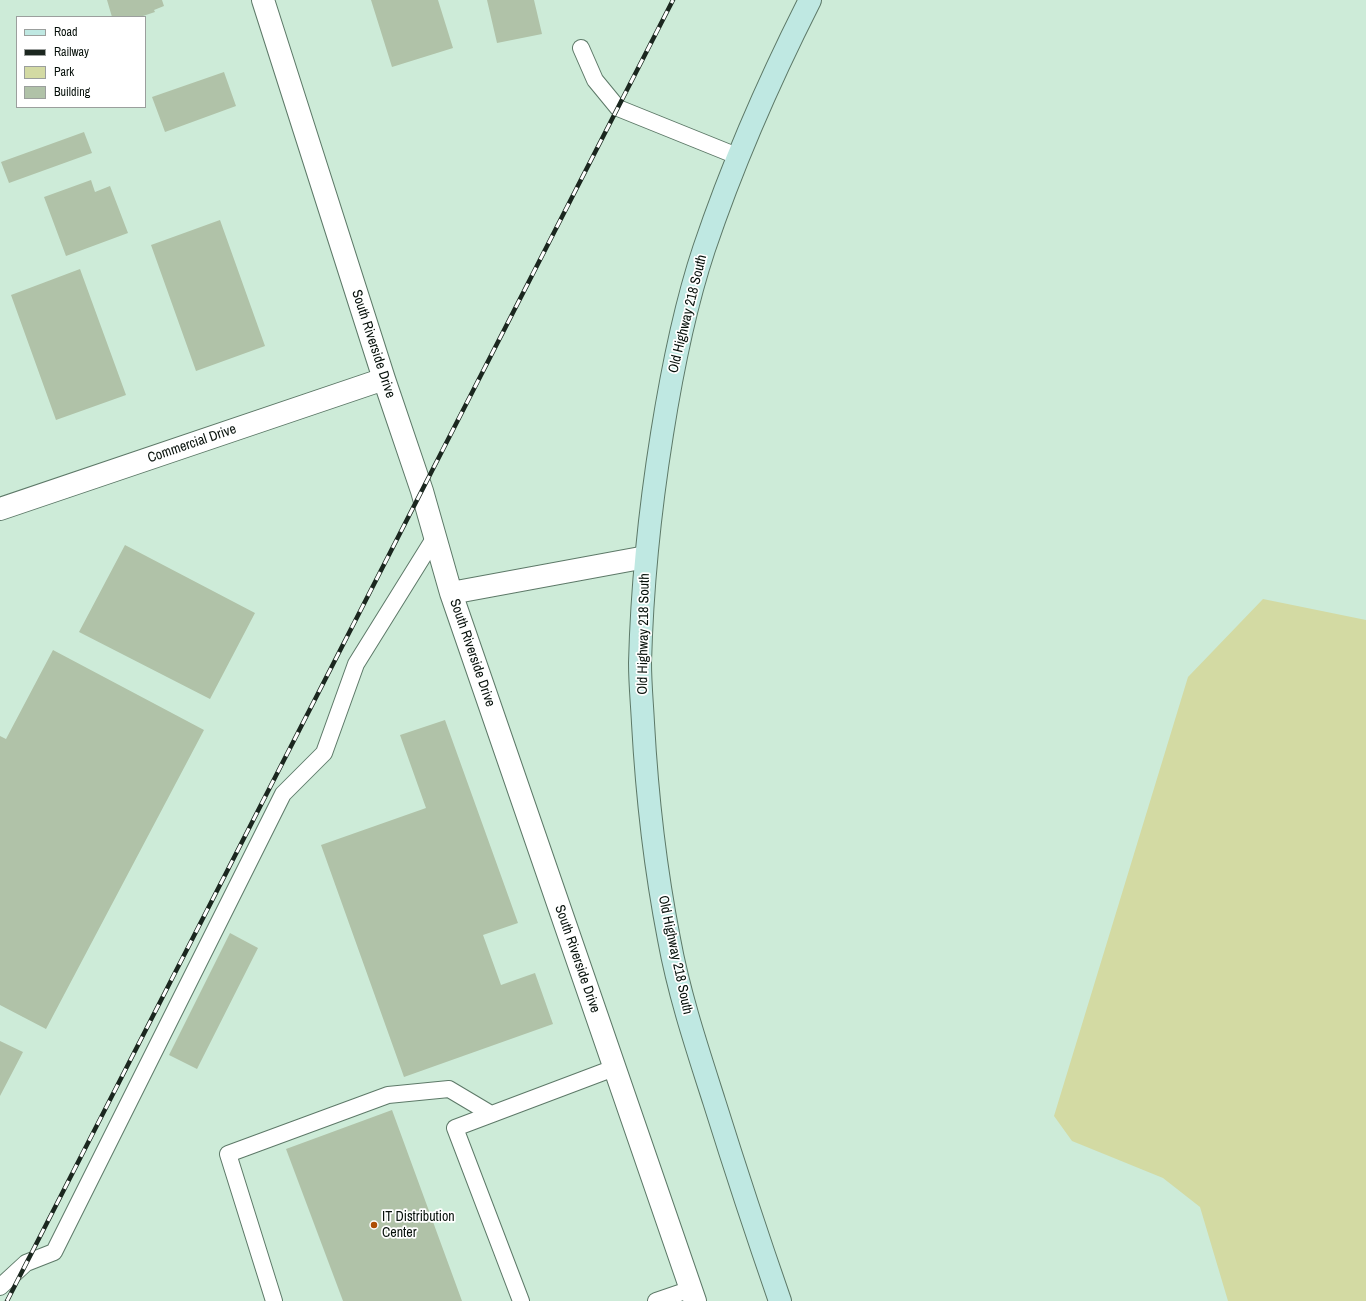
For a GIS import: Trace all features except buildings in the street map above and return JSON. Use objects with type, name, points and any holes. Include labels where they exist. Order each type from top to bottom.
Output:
[{"type":"main road","name":"Old Highway 218 South","points":[[780,1301],[756,1234],[691,1027],[669,942],[655,852],[646,767],[640,666],[646,557],[653,490],[667,402],[684,318],[704,250],[737,156],[776,68],[810,0]]},
{"type":"street","name":"South Riverside Drive","points":[[263,0],[384,380],[422,491],[451,593],[693,1295]]},
{"type":"street","name":"Commercial Drive","points":[[0,509],[384,380]]},
{"type":"street","points":[[451,593],[646,557]]},
{"type":"lane","points":[[581,48],[595,80],[618,108],[737,156]]},
{"type":"lane","points":[[0,1287],[26,1263],[54,1252],[283,794],[324,753],[356,664],[435,536]]},
{"type":"lane","points":[[521,1301],[455,1128],[614,1068]]},
{"type":"lane","points":[[274,1301],[228,1154],[388,1095],[449,1089],[491,1114]]},
{"type":"lane","points":[[656,1301],[693,1295]]},
{"type":"green space","points":[[1263,599],[1366,620],[1366,1301],[1228,1301],[1200,1207],[1163,1178],[1072,1141],[1054,1116],[1188,677]]},
{"type":"railway","points":[[7,1301],[673,0]]},
{"type":"place","name":"IT Distribution Center","points":[[374,1225]]}]
